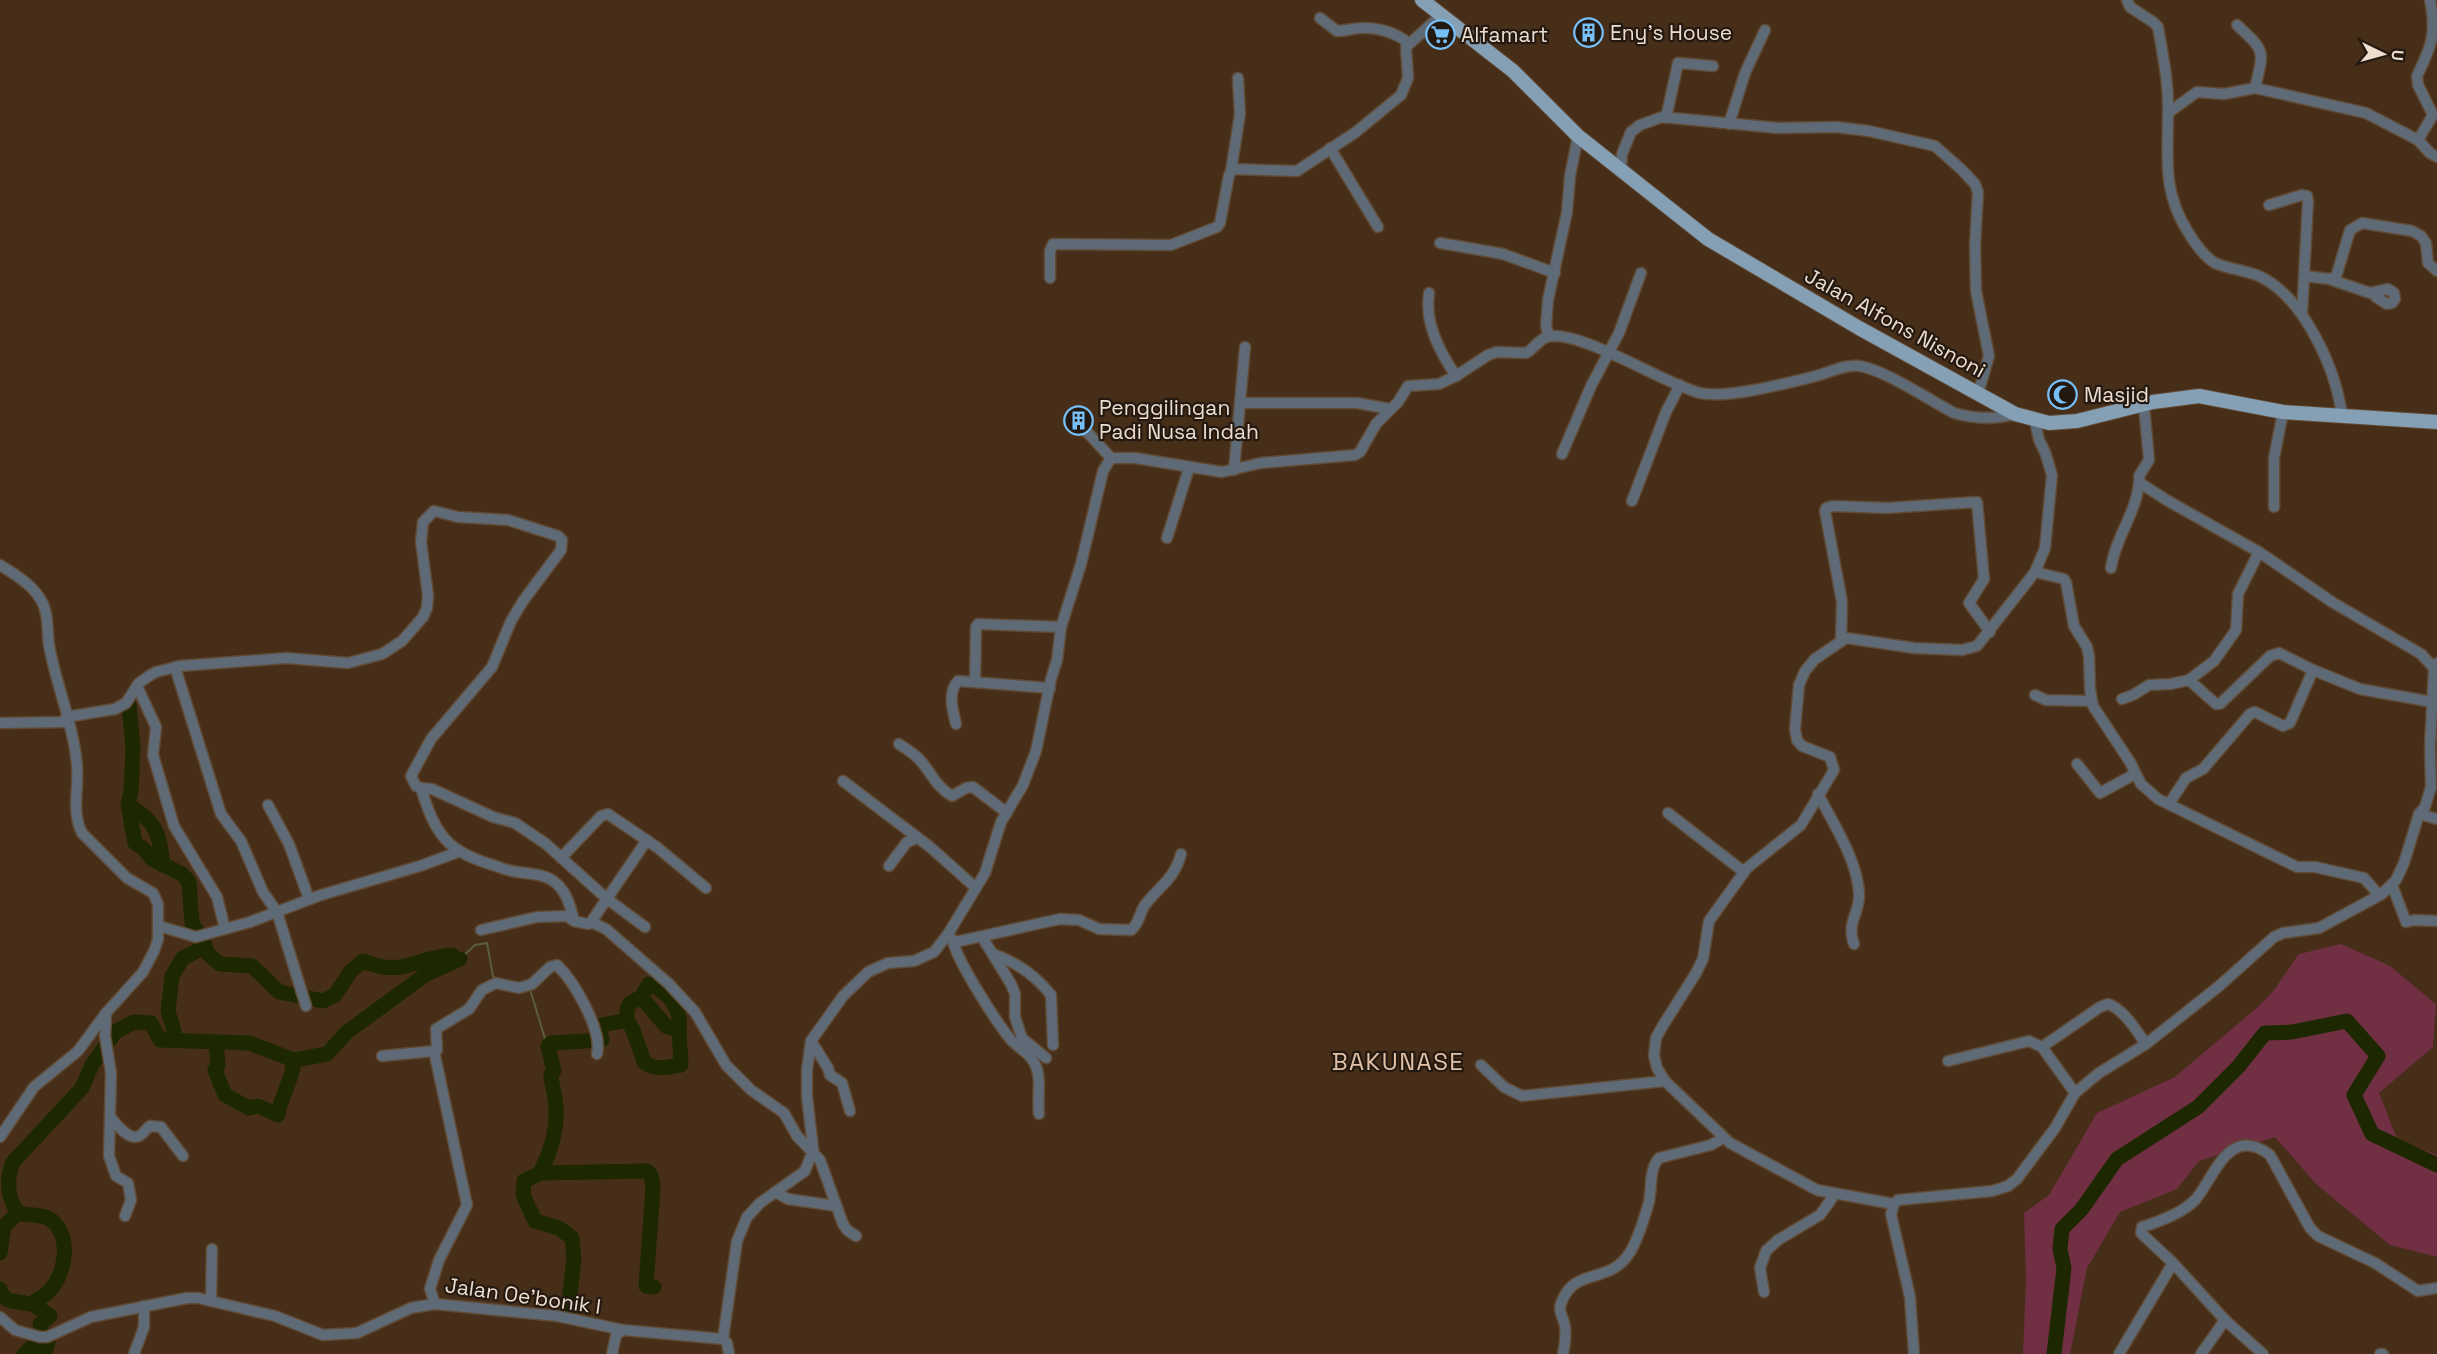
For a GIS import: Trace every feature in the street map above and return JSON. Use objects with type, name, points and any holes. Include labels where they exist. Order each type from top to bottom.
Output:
[{"type":"main road","name":"Jalan Alfons Nisnoni","points":[[1422,0],[1513,71],[1578,136],[1719,247],[2015,414],[2049,423],[2078,421],[2177,398],[2199,396],[2283,412],[2437,422]]},
{"type":"street","points":[[2127,0],[2130,7],[2158,27],[2164,61],[2168,113],[2167,172],[2176,206],[2188,233],[2212,260],[2243,270],[2269,282],[2285,294],[2302,314],[2333,378],[2342,416]]},
{"type":"street","points":[[2418,140],[2433,115],[2418,85],[2417,76],[2428,58],[2437,27],[2430,0]]},
{"type":"street","points":[[1231,171],[1234,168],[1297,171],[1356,132],[1401,95],[1408,78],[1405,55],[1408,43],[1440,16]]},
{"type":"street","points":[[1320,18],[1337,30],[1361,27],[1375,29],[1400,36],[1408,43]]},
{"type":"street","points":[[2237,25],[2260,48],[2262,61],[2255,88]]},
{"type":"street","points":[[1729,124],[1745,73],[1765,30]]},
{"type":"street","points":[[1666,118],[1678,63],[1713,66]]},
{"type":"street","points":[[1050,278],[1052,244],[1171,244],[1217,227],[1220,223],[1231,171],[1240,114],[1238,78]]},
{"type":"street","points":[[2168,113],[2197,92],[2216,94],[2255,88],[2361,112],[2418,140],[2437,157]]},
{"type":"street","points":[[1621,168],[1622,154],[1631,132],[1640,125],[1657,118],[1778,128],[1836,127],[1885,133],[1932,145],[1976,184],[1978,192],[1975,245],[1976,291],[1989,356],[1978,394]]},
{"type":"street","points":[[1549,336],[1546,326],[1548,300],[1556,273],[1578,136]]},
{"type":"street","points":[[1330,148],[1378,227]]},
{"type":"street","points":[[2269,205],[2290,197],[2307,196],[2302,314]]},
{"type":"street","points":[[2329,279],[2337,275],[2351,229],[2362,223],[2412,231],[2421,236],[2426,243],[2428,263],[2437,271]]},
{"type":"street","points":[[1440,243],[1503,254],[1556,273]]},
{"type":"street","points":[[1562,454],[1608,352],[1619,333],[1641,273]]},
{"type":"street","points":[[2305,276],[2329,279],[2374,292]]},
{"type":"street","points":[[1430,293],[1427,305],[1436,341],[1456,376]]},
{"type":"street","points":[[1079,427],[1088,433],[1111,458],[1136,458],[1222,472],[1261,463],[1357,454],[1376,424],[1398,402],[1408,386],[1439,384],[1488,355],[1497,352],[1528,352],[1549,336],[1571,339],[1608,352],[1642,370],[1702,393],[1725,393],[1762,388],[1856,366],[1880,374],[1966,417],[2002,418],[2015,414]]},
{"type":"street","points":[[1234,470],[1245,347]]},
{"type":"street","points":[[1632,501],[1666,412],[1680,385]]},
{"type":"street","points":[[1240,403],[1357,403],[1390,409]]},
{"type":"street","points":[[2111,568],[2136,501],[2139,476],[2149,460],[2144,406]]},
{"type":"street","points":[[2274,507],[2274,458],[2283,412]]},
{"type":"street","points":[[1894,1204],[1818,1190],[1774,1168],[1723,1138],[1665,1081],[1657,1068],[1654,1056],[1656,1038],[1671,1010],[1700,966],[1706,950],[1710,920],[1753,862],[1801,825],[1833,773],[1834,766],[1830,757],[1802,746],[1797,740],[1795,729],[1799,685],[1805,670],[1815,659],[1840,640],[1851,638],[1914,648],[1962,650],[1977,646],[2035,572],[2045,548],[2052,484],[2050,469],[2038,440],[2035,421]]},
{"type":"street","points":[[814,1156],[807,1097],[807,1070],[811,1041],[843,996],[868,972],[888,963],[914,961],[934,952],[950,938],[985,873],[1001,822],[1023,784],[1036,751],[1057,660],[1061,627],[1081,564],[1103,471],[1111,458]]},
{"type":"street","points":[[1167,538],[1189,468]]},
{"type":"street","points":[[1914,1354],[1910,1297],[1891,1214],[1894,1204],[1898,1200],[1992,1191],[2008,1186],[2017,1179],[2055,1128],[2074,1094],[2099,1073],[2146,1044],[2218,987],[2274,937],[2283,933],[2319,928],[2379,895],[2392,885],[2404,863],[2419,814],[2425,807],[2431,787],[2434,760],[2432,702],[2436,665],[2332,602],[2259,552],[2139,482]]},
{"type":"street","points":[[1840,640],[1842,602],[1825,511],[1826,508],[1833,506],[1887,508],[1977,502],[1984,579],[1969,603],[1990,632]]},
{"type":"street","points":[[0,723],[67,720],[116,709],[126,702],[137,686],[156,672],[175,668],[208,663],[286,658],[348,663],[372,659],[402,641],[423,617],[427,608],[428,595],[421,542],[423,522],[434,512],[458,517],[508,520],[552,533],[562,540],[561,550],[511,621],[492,667],[466,699],[448,716],[422,753],[411,776],[416,786],[432,789],[493,817],[516,823],[561,858],[606,898],[645,927]]},
{"type":"street","points":[[2122,699],[2149,685],[2189,680],[2209,667],[2234,635],[2237,624],[2238,594],[2259,552]]},
{"type":"street","points":[[0,564],[27,583],[44,605],[49,643],[76,757],[78,789],[75,811],[77,824],[82,833],[127,878],[153,893],[158,904],[159,926],[154,951],[143,972],[106,1013],[78,1051],[34,1087],[0,1137]]},
{"type":"street","points":[[2035,572],[2064,579],[2066,582],[2074,626],[2090,656],[2092,701],[2096,713],[2145,788],[2158,799],[2297,867],[2315,867],[2364,878],[2379,895]]},
{"type":"street","points":[[975,681],[976,627],[978,624],[1061,627]]},
{"type":"street","points":[[2189,680],[2218,705],[2223,703],[2261,665],[2277,653],[2360,688],[2432,702]]},
{"type":"street","points":[[175,668],[221,814],[241,841],[263,892],[277,912],[306,1006]]},
{"type":"street","points":[[2169,804],[2186,778],[2203,769],[2250,714],[2255,712],[2283,726],[2290,723],[2313,670]]},
{"type":"street","points":[[956,724],[952,701],[955,683],[958,681],[1050,688]]},
{"type":"street","points":[[137,686],[156,727],[153,755],[174,826],[217,897],[225,929]]},
{"type":"street","points":[[2035,695],[2046,700],[2092,701]]},
{"type":"street","points":[[899,744],[920,760],[937,784],[952,796],[966,788],[973,787],[1007,813]]},
{"type":"street","points":[[2077,764],[2100,793],[2135,774]]},
{"type":"street","points":[[843,781],[918,838],[975,888]]},
{"type":"street","points":[[422,788],[435,823],[449,844],[458,852],[476,862],[510,871],[540,875],[556,882],[570,906],[574,921]]},
{"type":"street","points":[[1818,794],[1850,854],[1858,879],[1859,903],[1850,926],[1854,944]]},
{"type":"street","points":[[268,805],[289,844],[309,899]]},
{"type":"street","points":[[1668,813],[1744,872]]},
{"type":"street","points":[[561,858],[604,814],[611,815],[647,840],[706,888]]},
{"type":"street","points":[[2419,814],[2437,819]]},
{"type":"street","points":[[889,866],[907,842],[918,838]]},
{"type":"street","points":[[591,922],[647,840]]},
{"type":"street","points":[[159,926],[200,936],[458,852]]},
{"type":"street","points":[[950,938],[982,937],[1060,919],[1079,920],[1099,929],[1131,930],[1138,924],[1143,908],[1174,875],[1180,854]]},
{"type":"street","points":[[2392,885],[2406,922],[2437,921]]},
{"type":"street","points":[[481,930],[537,917],[567,916],[574,921],[588,924],[591,922],[606,929],[678,993],[695,1012],[726,1065],[751,1090],[784,1113],[797,1136],[820,1160],[846,1228],[856,1236]]},
{"type":"street","points":[[982,937],[1015,994],[1015,1017],[1022,1038],[1046,1058]]},
{"type":"street","points":[[950,938],[983,999],[1012,1041],[1029,1054],[1036,1065],[1039,1078],[1037,1097],[1039,1114]]},
{"type":"street","points":[[993,954],[1021,967],[1052,996],[1053,1045]]},
{"type":"street","points":[[382,1056],[437,1050],[436,1029],[469,1009],[482,990],[496,983],[519,988],[532,984],[550,967],[557,965],[583,1002],[599,1045],[597,1054]]},
{"type":"street","points":[[2042,1047],[2100,1007],[2108,1004],[2122,1014],[2146,1044]]},
{"type":"street","points":[[106,1013],[105,1036],[111,1073],[110,1164],[116,1176],[128,1184],[129,1208],[125,1216]]},
{"type":"street","points":[[811,1041],[828,1068],[830,1076],[842,1083],[850,1111]]},
{"type":"street","points":[[1948,1061],[2026,1041],[2034,1042],[2042,1047],[2074,1094]]},
{"type":"street","points":[[434,1051],[467,1206],[439,1260],[430,1289],[435,1304]]},
{"type":"street","points":[[1481,1065],[1504,1086],[1518,1095],[1665,1081]]},
{"type":"street","points":[[110,1116],[124,1131],[135,1137],[140,1136],[150,1126],[161,1127],[183,1156]]},
{"type":"street","points":[[1563,1354],[1566,1334],[1559,1310],[1562,1301],[1568,1289],[1578,1281],[1609,1273],[1628,1255],[1648,1203],[1653,1164],[1659,1158],[1695,1150],[1723,1138]]},
{"type":"street","points":[[2263,1354],[2225,1320],[2173,1263],[2144,1237],[2141,1229],[2162,1220],[2194,1201],[2220,1160],[2230,1151],[2252,1146],[2270,1155],[2310,1228],[2318,1236],[2375,1263],[2418,1291],[2437,1288]]},
{"type":"street","points":[[729,1354],[727,1343],[723,1339],[737,1241],[747,1218],[760,1203],[805,1171],[810,1158],[814,1156]]},
{"type":"street","points":[[775,1192],[788,1199],[836,1206]]},
{"type":"street","points":[[1764,1292],[1760,1268],[1766,1251],[1778,1240],[1820,1215],[1835,1194]]},
{"type":"street","points":[[211,1301],[212,1249]]},
{"type":"street","points":[[2119,1354],[2173,1263]]},
{"type":"street","name":"Jalan Oe'bonik I","points":[[0,1317],[15,1330],[44,1337],[91,1317],[187,1298],[211,1301],[275,1316],[310,1331],[334,1336],[357,1333],[411,1308],[435,1304],[557,1316],[622,1330],[723,1339]]},
{"type":"street","points":[[134,1354],[144,1327],[144,1306]]},
{"type":"street","points":[[2201,1354],[2225,1320]]},
{"type":"street","points":[[612,1354],[616,1335],[622,1330]]},
{"type":"shaded area","points":[[2341,944],[2390,966],[2436,1004],[2433,1047],[2379,1093],[2397,1139],[2437,1155],[2437,1257],[2390,1245],[2316,1184],[2275,1137],[2199,1161],[2177,1189],[2120,1212],[2087,1268],[2070,1354],[2023,1354],[2026,1281],[2024,1213],[2049,1195],[2097,1113],[2175,1077],[2260,1005],[2274,990],[2299,954]]},
{"type":"waterway","points":[[129,705],[133,748],[128,805],[135,843],[143,848],[152,859],[182,874],[189,882],[192,924],[203,939],[208,954],[220,964],[252,966],[279,992],[323,1001],[335,995],[351,971],[363,961],[389,968],[452,955]]},
{"type":"waterway","points":[[128,805],[145,817],[155,829],[163,865]]},
{"type":"waterway","points":[[460,959],[475,945],[487,943],[495,979]]},
{"type":"waterway","points":[[172,1041],[174,1031],[168,1011],[172,976],[183,958],[205,947]]},
{"type":"waterway","points":[[18,1213],[9,1188],[9,1175],[13,1162],[82,1088],[92,1065],[115,1032],[134,1022],[151,1023],[160,1040],[249,1043],[294,1060],[327,1054],[347,1032],[425,975],[460,959]]},
{"type":"waterway","points":[[641,997],[666,1026],[679,1030],[681,1065],[658,1067],[644,1062],[633,1030],[627,1020],[627,1010],[630,1003],[641,997],[649,984],[663,991],[673,1002],[678,1015],[679,1030]]},
{"type":"waterway","points":[[530,989],[549,1052]]},
{"type":"waterway","points":[[540,1173],[551,1146],[556,1118],[551,1077],[554,1071],[548,1046],[551,1043],[602,1040],[598,1026],[627,1020]]},
{"type":"waterway","points":[[2054,1354],[2064,1268],[2060,1249],[2062,1229],[2081,1210],[2117,1159],[2198,1107],[2238,1067],[2265,1033],[2292,1032],[2347,1021],[2378,1056],[2354,1095],[2372,1134],[2437,1165]]},
{"type":"waterway","points":[[216,1042],[218,1065],[215,1070],[225,1095],[249,1108],[258,1106],[278,1115],[292,1074],[294,1060]]},
{"type":"waterway","points":[[568,1310],[574,1259],[572,1238],[559,1228],[535,1221],[523,1195],[524,1181],[540,1173],[647,1171],[651,1175],[653,1188],[646,1286],[654,1287]]},
{"type":"waterway","points":[[0,1253],[4,1226],[18,1213],[50,1219],[58,1227],[63,1238],[64,1250],[60,1275],[54,1286],[36,1300],[34,1305],[50,1316],[40,1324],[43,1339],[48,1342],[46,1349],[33,1346],[24,1354]]},
{"type":"waterway","points":[[0,1289],[5,1298],[9,1300],[34,1305]]},
{"type":"place","name":"Eny's House","points":[[1589,33]]},
{"type":"place","name":"Alfamart","points":[[1440,35]]},
{"type":"place","name":"Masjid","points":[[2063,395]]},
{"type":"place","name":"Penggilingan Padi Nusa Indah","points":[[1078,420]]},
{"type":"district","name":"BAKUNASE","points":[[1398,1062]]}]
